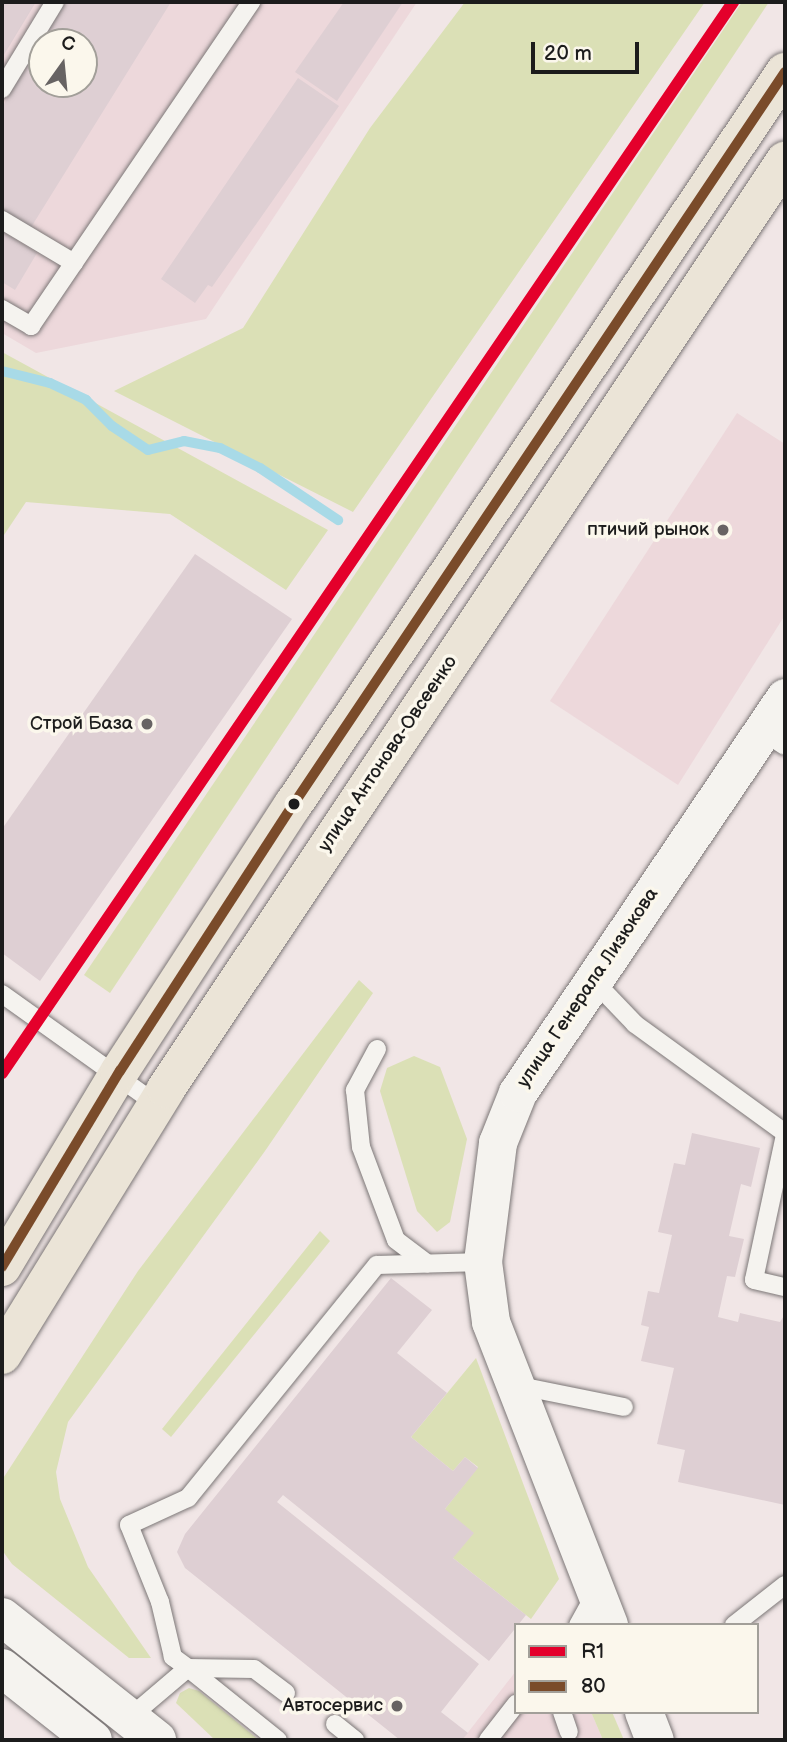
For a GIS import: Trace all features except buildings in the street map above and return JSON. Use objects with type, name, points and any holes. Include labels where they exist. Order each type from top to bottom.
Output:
[{"type":"highway","points":[[2,1267],[116,1077],[293,805],[785,72]]},
{"type":"highway","name":"улица Антонова-Овсеенко","points":[[2,1355],[156,1104],[785,161]]},
{"type":"street","name":"улица Генерала Лизюкова","points":[[603,1609],[491,1322],[484,1262],[498,1143],[518,1093],[592,979],[774,738],[785,698]]},
{"type":"street","points":[[5,1618],[143,1729]]},
{"type":"street","points":[[2,1668],[93,1740]]},
{"type":"street","points":[[645,1714],[654,1740]]},
{"type":"lane","points":[[2,89],[55,2]]},
{"type":"lane","points":[[2,309],[31,326],[251,2]]},
{"type":"lane","points":[[2,220],[74,263]]},
{"type":"lane","points":[[592,979],[635,1024],[785,1134],[754,1280],[785,1287]]},
{"type":"lane","points":[[2,994],[156,1104]]},
{"type":"lane","points":[[377,1049],[355,1090],[361,1147],[396,1240],[427,1263]]},
{"type":"lane","points":[[278,1740],[173,1657],[160,1602],[129,1525],[188,1498],[377,1265],[484,1262]]},
{"type":"lane","points":[[515,1385],[624,1407]]},
{"type":"lane","points":[[736,1623],[785,1584]]},
{"type":"lane","points":[[581,1623],[603,1609]]},
{"type":"lane","points":[[188,1668],[254,1669],[286,1693]]},
{"type":"lane","points":[[143,1729],[188,1668]]},
{"type":"lane","points":[[488,1740],[514,1707]]},
{"type":"lane","points":[[563,1714],[569,1732]]},
{"type":"lane","points":[[335,1724],[355,1740]]},
{"type":"shaded area","points":[[2,2],[417,2],[206,319],[36,353],[2,333]]},
{"type":"shaded area","name":"птичий рынок","points":[[737,413],[785,444],[785,615],[678,785],[550,701]]},
{"type":"shaded area","points":[[514,1674],[514,1714],[592,1714],[603,1740],[462,1740]]},
{"type":"green space","points":[[465,2],[705,2],[353,512],[114,391],[243,328],[370,128]]},
{"type":"green space","points":[[742,2],[769,2],[110,993],[84,975]]},
{"type":"green space","points":[[2,352],[328,530],[286,590],[170,514],[26,502],[2,538]]},
{"type":"green space","points":[[359,980],[373,993],[265,1151],[68,1422],[56,1472],[60,1499],[88,1567],[151,1658],[129,1658],[12,1564],[2,1550],[2,1480],[138,1271]]},
{"type":"green space","points":[[414,1056],[440,1067],[467,1139],[450,1222],[437,1232],[417,1211],[380,1091],[387,1068]]},
{"type":"green space","points":[[320,1231],[330,1241],[171,1437],[162,1429]]},
{"type":"green space","points":[[476,1358],[559,1579],[531,1619],[453,1558],[445,1509],[478,1467],[465,1457],[453,1471],[411,1437]]},
{"type":"green space","points":[[189,1688],[199,1691],[259,1740],[215,1740],[176,1703],[180,1693]]},
{"type":"green space","points":[[592,1714],[613,1714],[624,1740],[603,1740]]},
{"type":"waterway","points":[[2,371],[50,383],[86,400],[112,426],[148,450],[184,441],[220,448],[260,468],[338,520]]},
{"type":"transit line","name":"R1","points":[[2,1073],[733,2]]},
{"type":"transit line","name":"80","points":[[2,1267],[120,1071],[293,805],[785,72]]},
{"type":"place","name":"птичий рынок","points":[[723,530]]},
{"type":"place","name":"Строй База","points":[[147,724]]},
{"type":"place","name":"Автосервис","points":[[397,1706]]}]
